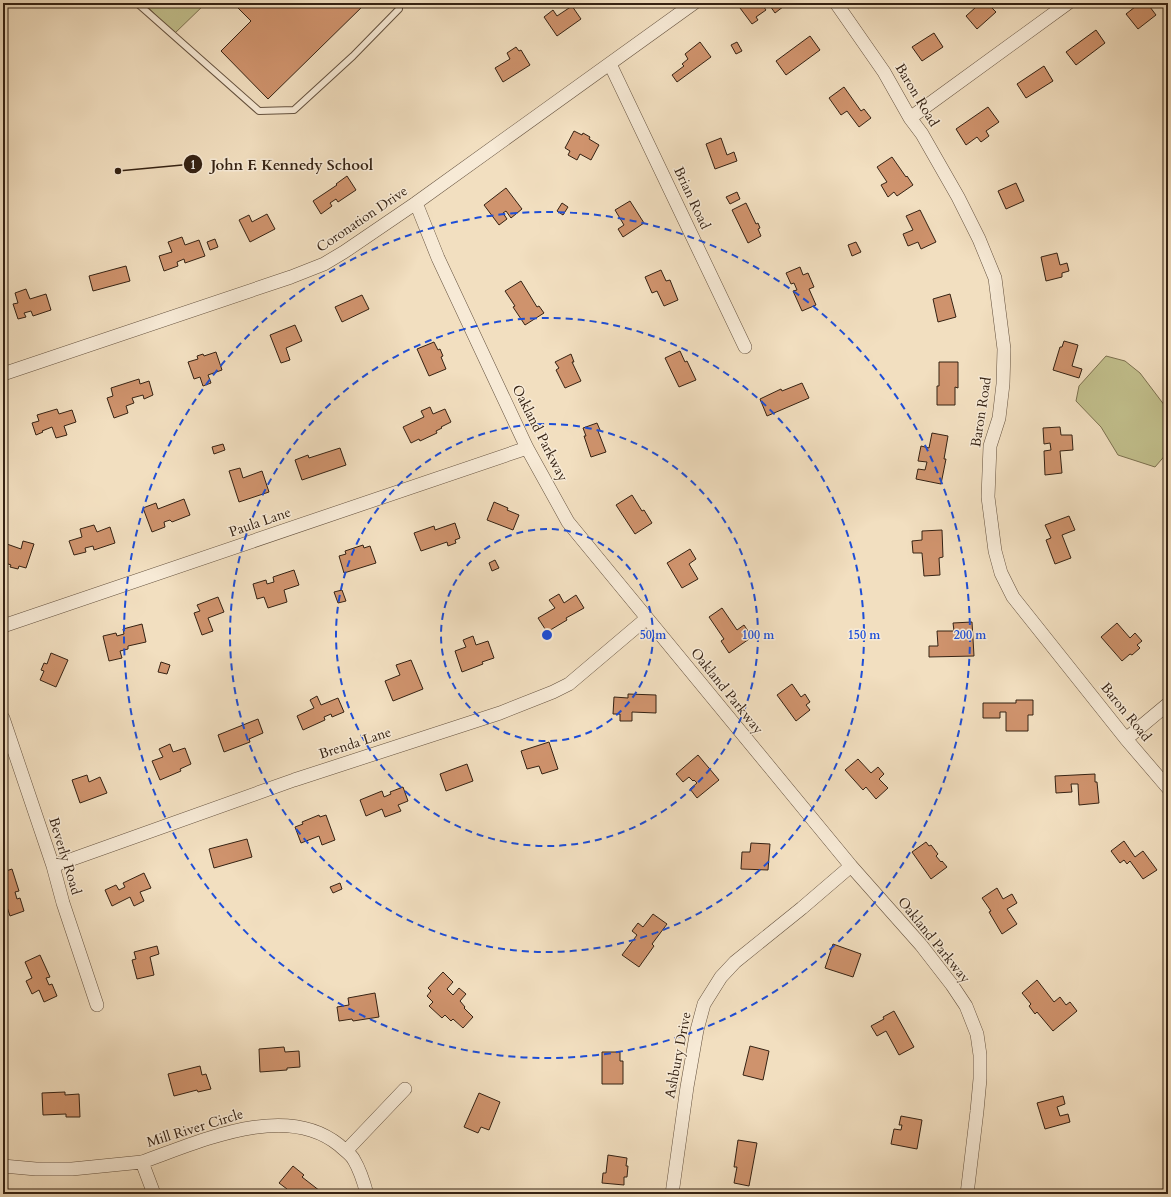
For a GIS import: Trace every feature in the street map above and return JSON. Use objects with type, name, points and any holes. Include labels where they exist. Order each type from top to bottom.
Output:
[{"type":"street","name":"Coronation Drive","points":[[3,374],[291,277],[324,264],[416,203],[694,3]]},
{"type":"street","name":"Baron Road","points":[[836,3],[884,72],[910,118],[922,134],[958,197],[982,244],[995,278],[1004,356],[1003,384],[999,418],[990,446],[988,497],[994,551],[1001,573],[1013,597],[1126,739],[1168,788]]},
{"type":"street","points":[[910,118],[1068,3]]},
{"type":"street","name":"Brian Road","points":[[610,64],[745,347]]},
{"type":"street","name":"Oakland Parkway","points":[[416,203],[438,258],[527,448],[568,522],[851,866],[921,945],[952,985],[966,1006],[977,1034],[980,1055],[978,1111],[967,1194]]},
{"type":"street","name":"Paula Lane","points":[[3,626],[527,448]]},
{"type":"street","name":"Brenda Lane","points":[[53,866],[294,780],[500,713],[553,692],[569,684],[647,618]]},
{"type":"street","points":[[1126,739],[1168,704]]},
{"type":"street","name":"Beverly Road","points":[[3,718],[53,866],[63,903],[96,1005]]},
{"type":"street","name":"Ashbury Drive","points":[[672,1194],[687,1087],[697,1030],[704,1004],[721,977],[735,962],[851,866]]},
{"type":"street","points":[[346,1151],[405,1089]]},
{"type":"street","name":"Mill River Circle","points":[[3,1166],[36,1169],[72,1169],[142,1162],[211,1138],[259,1126],[276,1124],[292,1125],[330,1138],[346,1151],[354,1159],[368,1194]]},
{"type":"street","points":[[142,1162],[154,1194]]},
{"type":"lane","points":[[137,3],[259,111],[294,110],[353,56],[398,9],[399,3]]},
{"type":"shaded area","points":[[144,3],[206,3],[174,34]]},
{"type":"shaded area","points":[[1106,356],[1125,361],[1140,373],[1168,410],[1168,452],[1155,467],[1118,455],[1101,427],[1076,401],[1079,386]]},
{"type":"building","points":[[233,3],[366,3],[268,99],[221,51],[251,21]]},
{"type":"building","points":[[747,3],[767,3],[763,6],[766,10],[756,17],[758,20],[752,24],[740,8]]},
{"type":"building","points":[[768,3],[788,3],[775,13]]},
{"type":"building","points":[[972,3],[987,3],[996,12],[977,29],[966,16],[976,7]]},
{"type":"building","points":[[1140,3],[1147,3],[1156,15],[1138,29],[1126,14]]},
{"type":"building","points":[[572,6],[581,19],[557,36],[544,17],[553,10],[557,16]]},
{"type":"building","points":[[1096,30],[1105,43],[1076,65],[1066,52]]},
{"type":"building","points":[[934,33],[943,47],[922,61],[912,47]]},
{"type":"building","points":[[810,36],[820,50],[786,75],[776,61]]},
{"type":"building","points":[[700,42],[711,57],[677,82],[672,75],[684,66],[682,64],[688,59],[685,54]]},
{"type":"building","points":[[737,42],[742,51],[736,54],[731,45]]},
{"type":"building","points":[[516,47],[519,51],[521,50],[530,65],[503,82],[495,68],[510,59],[507,53]]},
{"type":"building","points":[[1044,66],[1053,81],[1026,98],[1017,84]]},
{"type":"building","points":[[844,87],[861,111],[864,109],[871,118],[859,127],[847,111],[841,115],[829,98]]},
{"type":"building","points":[[988,107],[999,122],[986,131],[989,136],[981,142],[977,137],[966,145],[956,129]]},
{"type":"building","points":[[574,131],[582,135],[583,133],[599,145],[591,160],[580,154],[577,160],[568,155],[570,151],[565,148]]},
{"type":"building","points":[[721,138],[727,155],[734,152],[737,161],[715,169],[706,144]]},
{"type":"building","points":[[892,157],[913,185],[897,196],[894,192],[888,197],[881,185],[887,182],[877,167]]},
{"type":"building","points":[[347,176],[356,190],[338,202],[336,199],[330,203],[332,206],[321,214],[313,201],[337,185],[336,184]]},
{"type":"building","points":[[1016,183],[1024,201],[1006,209],[998,191]]},
{"type":"building","points":[[506,188],[522,209],[511,218],[506,211],[503,213],[507,219],[499,225],[484,205]]},
{"type":"building","points":[[737,192],[740,199],[730,204],[726,197]]},
{"type":"building","points":[[630,201],[644,223],[623,237],[618,229],[624,225],[615,210]]},
{"type":"building","points":[[562,203],[568,207],[563,215],[557,211]]},
{"type":"building","points":[[746,203],[756,224],[758,223],[760,228],[758,229],[761,236],[748,243],[732,210]]},
{"type":"building","points":[[920,210],[936,242],[921,249],[918,242],[908,246],[903,234],[913,230],[906,216]]},
{"type":"building","points":[[267,214],[275,229],[250,242],[239,220],[249,215],[252,222]]},
{"type":"building","points":[[182,237],[185,245],[199,240],[205,256],[185,263],[184,259],[177,262],[178,266],[164,271],[159,256],[172,252],[168,242]]},
{"type":"building","points":[[215,239],[218,247],[210,250],[207,242]]},
{"type":"building","points":[[856,242],[861,252],[852,256],[848,245]]},
{"type":"building","points":[[1057,253],[1060,265],[1067,263],[1069,271],[1062,273],[1062,277],[1046,281],[1041,257]]},
{"type":"building","points":[[126,266],[130,281],[93,291],[89,276]]},
{"type":"building","points":[[800,267],[803,275],[808,273],[814,287],[809,289],[816,305],[802,311],[793,291],[797,290],[794,283],[791,284],[786,273]]},
{"type":"building","points":[[661,270],[666,281],[670,280],[678,300],[664,306],[657,291],[652,293],[645,277]]},
{"type":"building","points":[[521,281],[537,307],[539,306],[544,313],[525,325],[513,307],[515,306],[505,291]]},
{"type":"building","points":[[26,289],[30,299],[46,294],[51,310],[33,316],[31,311],[24,313],[26,317],[18,319],[13,304],[18,303],[15,293]]},
{"type":"building","points":[[950,294],[956,317],[938,322],[933,299]]},
{"type":"building","points":[[362,295],[369,309],[342,322],[335,307]]},
{"type":"building","points":[[295,325],[302,341],[286,348],[290,360],[281,363],[270,335]]},
{"type":"building","points":[[1064,341],[1078,345],[1072,366],[1082,369],[1079,378],[1053,370],[1060,347],[1062,347]]},
{"type":"building","points":[[434,342],[438,350],[440,349],[443,356],[441,357],[446,369],[429,376],[417,349]]},
{"type":"building","points":[[680,351],[685,362],[687,361],[696,380],[679,387],[665,358]]},
{"type":"building","points":[[216,352],[222,370],[208,375],[211,383],[203,386],[200,377],[194,379],[188,362],[198,359],[197,356],[203,354],[204,356]]},
{"type":"building","points":[[571,354],[574,362],[572,362],[581,381],[565,388],[556,370],[559,368],[555,362]]},
{"type":"building","points":[[939,362],[958,362],[958,388],[955,387],[955,405],[937,405]]},
{"type":"building","points":[[139,379],[140,384],[149,381],[153,395],[144,399],[143,395],[132,398],[134,403],[126,406],[128,413],[114,418],[107,398],[113,396],[111,388]]},
{"type":"building","points":[[802,383],[809,398],[767,416],[760,399],[781,389],[782,391]]},
{"type":"building","points":[[430,407],[433,414],[445,409],[451,422],[441,427],[442,428],[436,431],[437,433],[420,441],[419,439],[411,443],[403,427],[424,417],[421,411]]},
{"type":"building","points":[[57,409],[59,414],[72,410],[76,422],[64,426],[67,435],[56,438],[52,427],[36,435],[32,423],[39,421],[37,415]]},
{"type":"building","points":[[597,423],[600,430],[598,431],[606,452],[591,457],[583,428]]},
{"type":"building","points":[[1060,427],[1061,435],[1072,435],[1073,450],[1060,451],[1062,473],[1045,475],[1044,451],[1051,450],[1050,443],[1044,444],[1043,428]]},
{"type":"building","points":[[932,433],[948,436],[944,459],[946,459],[941,484],[916,479],[918,469],[925,470],[927,462],[918,461],[921,446],[929,448]]},
{"type":"building","points":[[223,444],[225,450],[214,454],[212,447]]},
{"type":"building","points":[[340,448],[346,465],[302,480],[295,460],[308,455],[309,458]]},
{"type":"building","points":[[240,468],[243,478],[262,471],[269,492],[239,502],[229,471]]},
{"type":"building","points":[[632,495],[652,523],[635,534],[616,505]]},
{"type":"building","points":[[184,499],[190,515],[172,522],[170,520],[164,522],[165,527],[152,532],[143,508],[156,503],[158,509]]},
{"type":"building","points":[[494,502],[519,515],[513,530],[487,520]]},
{"type":"building","points":[[1069,516],[1075,530],[1062,535],[1071,558],[1055,564],[1046,540],[1051,538],[1045,525]]},
{"type":"building","points":[[455,523],[460,538],[455,540],[456,543],[448,546],[447,542],[421,551],[414,533],[434,526],[435,530]]},
{"type":"building","points":[[94,525],[97,532],[110,527],[115,543],[94,550],[93,546],[85,548],[86,552],[74,555],[69,541],[82,537],[80,529]]},
{"type":"building","points":[[942,530],[943,557],[939,558],[940,575],[924,576],[922,553],[913,553],[912,541],[922,540],[922,531]]},
{"type":"building","points":[[23,541],[34,544],[26,568],[19,566],[18,569],[10,567],[11,565],[3,562],[4,543],[21,549]]},
{"type":"building","points":[[363,545],[364,548],[370,546],[376,563],[344,573],[339,556],[346,554],[345,551]]},
{"type":"building","points":[[690,549],[696,559],[689,564],[698,579],[682,588],[667,563]]},
{"type":"building","points":[[495,560],[499,568],[492,571],[489,563]]},
{"type":"building","points":[[294,570],[299,585],[284,590],[287,602],[268,608],[264,597],[257,599],[253,584],[266,580],[267,584],[274,582],[273,577]]},
{"type":"building","points":[[342,590],[346,601],[338,603],[334,592]]},
{"type":"building","points":[[559,594],[564,603],[576,595],[584,608],[566,618],[567,620],[547,632],[538,618],[555,608],[549,600]]},
{"type":"building","points":[[218,597],[224,612],[208,618],[213,631],[202,635],[194,613],[200,611],[197,605]]},
{"type":"building","points":[[722,608],[737,630],[744,625],[752,637],[729,653],[721,641],[724,639],[709,617]]},
{"type":"building","points":[[972,622],[974,656],[929,657],[929,646],[938,646],[937,631],[954,631],[953,623]]},
{"type":"building","points":[[1117,623],[1130,638],[1135,633],[1142,641],[1137,645],[1140,648],[1122,661],[1101,637]]},
{"type":"building","points":[[142,624],[146,642],[128,646],[128,649],[120,651],[122,658],[109,661],[103,636],[116,633],[117,636],[124,634],[123,629]]},
{"type":"building","points":[[473,636],[476,645],[488,641],[494,658],[462,672],[455,651],[466,647],[463,640]]},
{"type":"building","points":[[51,653],[68,660],[56,687],[40,680],[44,671],[41,670],[44,663],[47,664]]},
{"type":"building","points":[[411,660],[423,689],[393,701],[385,681],[400,675],[396,665]]},
{"type":"building","points":[[161,662],[170,665],[167,674],[158,672]]},
{"type":"building","points":[[792,684],[801,697],[805,694],[810,702],[806,705],[810,710],[796,721],[777,695]]},
{"type":"building","points":[[628,694],[656,695],[656,713],[632,712],[632,721],[620,721],[620,714],[613,714],[614,697],[628,698]]},
{"type":"building","points":[[317,696],[321,705],[338,698],[344,712],[332,717],[331,714],[324,717],[325,720],[303,730],[297,716],[314,708],[310,700]]},
{"type":"building","points":[[1016,700],[1033,700],[1033,715],[1028,715],[1028,731],[1006,731],[1006,712],[1000,712],[1000,718],[983,718],[983,703],[1016,703]]},
{"type":"building","points":[[258,719],[263,733],[249,739],[250,742],[224,752],[218,735]]},
{"type":"building","points":[[549,742],[558,769],[542,774],[539,766],[527,769],[521,751]]},
{"type":"building","points":[[170,744],[173,752],[185,748],[191,764],[180,769],[181,771],[160,780],[152,761],[163,757],[159,749]]},
{"type":"building","points":[[698,755],[719,780],[697,798],[690,789],[697,783],[689,777],[683,782],[676,774]]},
{"type":"building","points":[[858,759],[871,773],[878,767],[884,774],[879,779],[888,788],[876,799],[866,787],[863,790],[845,770]]},
{"type":"building","points":[[467,764],[473,781],[446,791],[440,774]]},
{"type":"building","points":[[1095,774],[1099,803],[1079,805],[1078,784],[1071,784],[1072,792],[1056,793],[1055,776]]},
{"type":"building","points":[[87,775],[89,782],[100,777],[107,793],[80,803],[72,780]]},
{"type":"building","points":[[403,787],[408,801],[398,805],[401,811],[385,817],[382,809],[366,816],[360,800],[382,791],[384,797],[391,794],[390,792]]},
{"type":"building","points":[[319,815],[320,817],[326,815],[335,840],[322,845],[319,836],[301,843],[295,827],[303,824],[302,822]]},
{"type":"building","points":[[247,839],[252,857],[214,868],[209,849]]},
{"type":"building","points":[[1124,841],[1135,857],[1143,851],[1157,870],[1143,879],[1130,861],[1127,864],[1124,860],[1120,863],[1111,851]]},
{"type":"building","points":[[926,842],[929,846],[931,845],[938,854],[936,856],[947,867],[931,879],[912,852]]},
{"type":"building","points":[[751,843],[770,844],[768,870],[741,869],[742,852],[750,852]]},
{"type":"building","points":[[12,869],[19,891],[15,892],[17,899],[20,898],[24,911],[10,916],[3,895],[3,872]]},
{"type":"building","points":[[144,873],[151,888],[140,892],[144,901],[134,906],[130,897],[112,906],[105,890],[116,885],[119,890],[125,887],[123,883]]},
{"type":"building","points":[[340,883],[342,889],[333,893],[330,887]]},
{"type":"building","points":[[997,888],[1003,899],[1012,894],[1017,903],[1007,909],[1017,924],[1002,934],[989,912],[991,911],[982,898]]},
{"type":"building","points":[[653,914],[667,924],[652,944],[654,946],[639,967],[622,955],[637,935],[632,931],[638,923],[643,927]]},
{"type":"building","points":[[833,944],[861,954],[853,977],[825,968]]},
{"type":"building","points":[[157,946],[159,954],[150,957],[154,975],[137,979],[132,960],[136,959],[134,952]]},
{"type":"building","points":[[40,955],[50,977],[46,978],[49,985],[52,984],[57,996],[44,1002],[39,990],[32,994],[26,981],[32,978],[25,962]]},
{"type":"building","points":[[443,972],[453,982],[447,989],[453,995],[459,988],[466,994],[460,1001],[465,1007],[464,1008],[473,1017],[463,1028],[453,1019],[451,1021],[445,1015],[442,1018],[429,1006],[433,1002],[427,996],[431,991],[428,988]]},
{"type":"building","points":[[1037,980],[1054,1002],[1060,997],[1066,1005],[1070,1002],[1077,1011],[1053,1031],[1037,1012],[1035,1014],[1029,1006],[1031,1004],[1022,993]]},
{"type":"building","points":[[375,993],[379,1017],[353,1021],[352,1019],[339,1021],[337,1007],[349,1005],[348,998]]},
{"type":"building","points":[[894,1011],[914,1047],[899,1055],[886,1031],[877,1036],[871,1026],[884,1019],[883,1017]]},
{"type":"building","points":[[750,1046],[769,1051],[763,1080],[743,1075]]},
{"type":"building","points":[[284,1047],[285,1052],[299,1051],[300,1067],[287,1068],[287,1070],[260,1072],[259,1049]]},
{"type":"building","points":[[602,1052],[620,1052],[620,1061],[623,1061],[623,1084],[602,1084]]},
{"type":"building","points":[[200,1066],[202,1075],[206,1074],[211,1089],[198,1092],[197,1090],[174,1096],[168,1074]]},
{"type":"building","points":[[65,1092],[65,1095],[79,1094],[80,1117],[66,1117],[66,1114],[43,1115],[42,1093]]},
{"type":"building","points":[[479,1093],[500,1102],[489,1130],[481,1127],[478,1133],[464,1127]]},
{"type":"building","points":[[1063,1096],[1065,1104],[1057,1107],[1060,1116],[1068,1114],[1070,1122],[1045,1129],[1037,1103]]},
{"type":"building","points":[[901,1116],[922,1120],[917,1149],[891,1144],[894,1129],[901,1130],[902,1125],[899,1125]]},
{"type":"building","points":[[738,1140],[757,1143],[749,1186],[734,1183],[737,1167],[734,1167]]},
{"type":"building","points":[[608,1155],[627,1158],[627,1177],[624,1177],[624,1185],[602,1183],[603,1173],[606,1173]]},
{"type":"building","points":[[293,1166],[304,1175],[302,1177],[320,1191],[318,1194],[289,1194],[285,1191],[287,1189],[279,1183]]},
{"type":"place","name":"John F. Kennedy School","points":[[118,171]]}]
